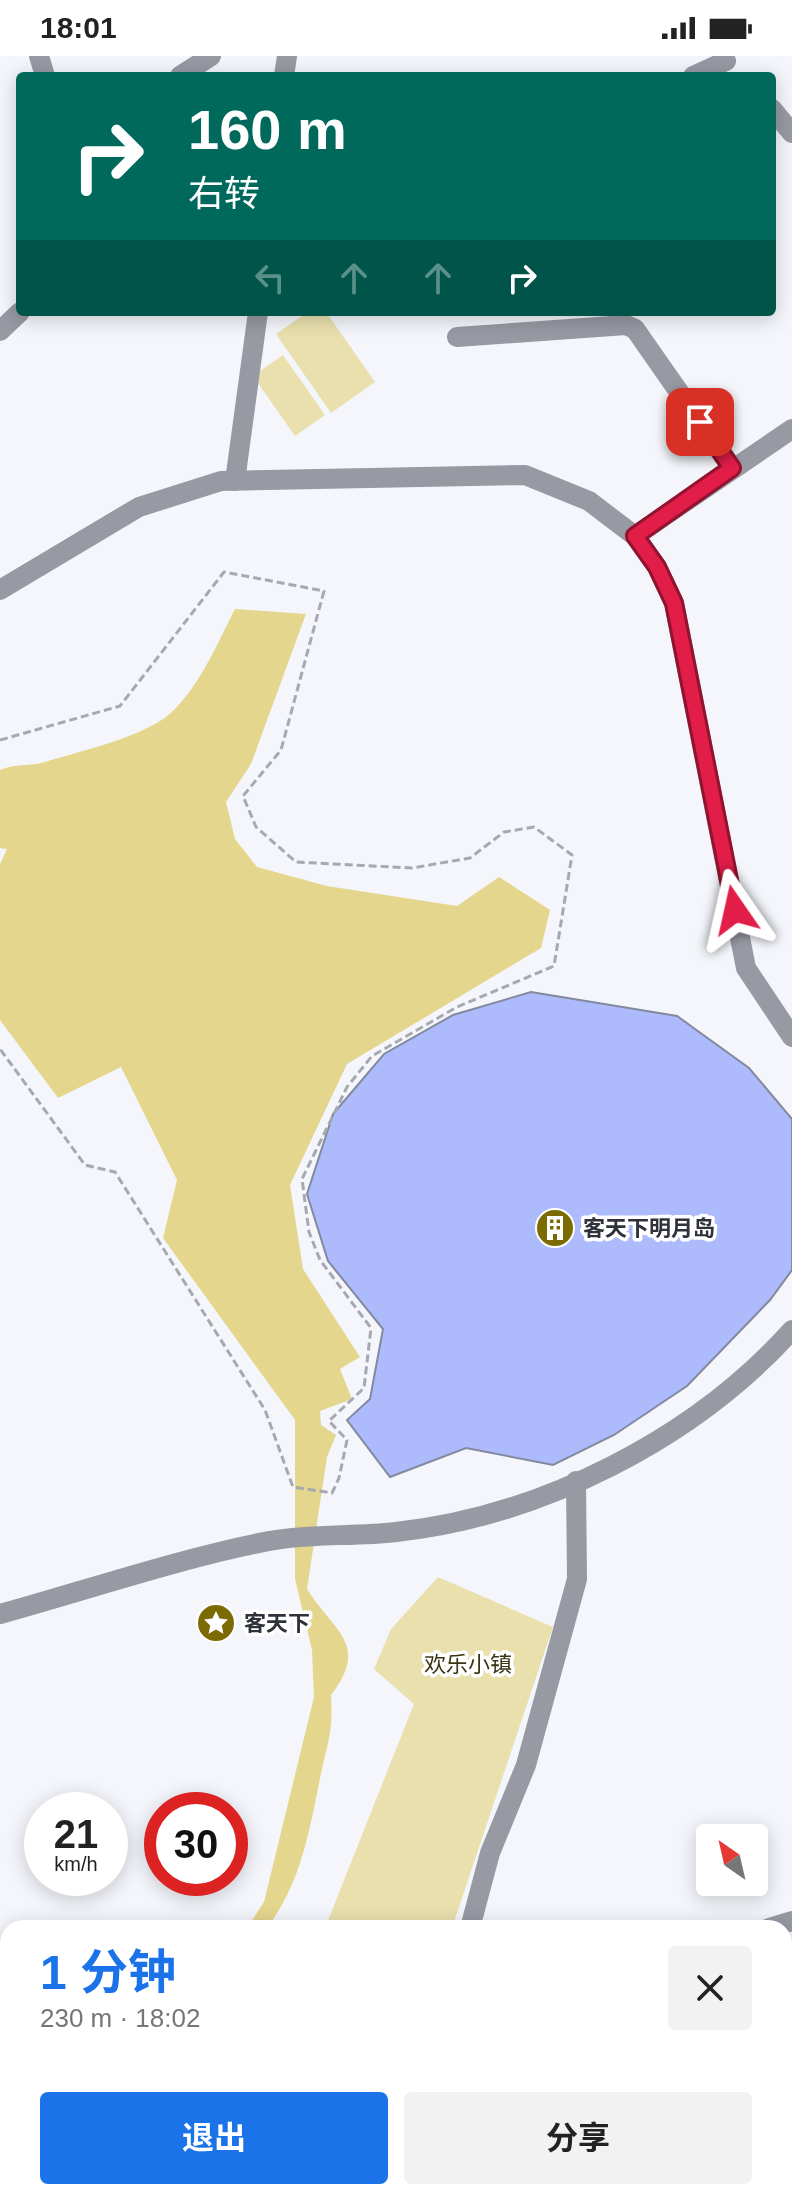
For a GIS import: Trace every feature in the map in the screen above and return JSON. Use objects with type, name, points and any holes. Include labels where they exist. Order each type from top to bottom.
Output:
[{"type":"street","points":[[186,72],[211,56]]},
{"type":"street","points":[[705,72],[729,64]]},
{"type":"street","points":[[780,108],[792,133]]},
{"type":"street","points":[[0,331],[16,316]]},
{"type":"street","points":[[235,481],[257,316]]},
{"type":"street","points":[[457,337],[626,325],[635,329],[732,468]]},
{"type":"street","points":[[635,536],[792,429]]},
{"type":"street","points":[[0,590],[139,507],[221,481],[525,475],[589,501],[635,536],[657,567],[674,603],[746,968],[792,1037]]},
{"type":"street","points":[[0,1614],[270,1541],[396,1533],[490,1515],[538,1500],[671,1433],[757,1369],[792,1330]]},
{"type":"street","points":[[472,1920],[490,1853],[526,1765],[577,1579],[576,1481]]},
{"type":"path","points":[[0,740],[120,706],[224,572],[324,591],[281,750],[243,796],[256,827],[296,862],[412,868],[470,858],[504,832],[534,827],[572,855],[554,966],[457,1007],[372,1056],[347,1087],[302,1179],[309,1232],[320,1260],[371,1328],[364,1388],[329,1421],[347,1440],[339,1478],[332,1493],[293,1487],[265,1410],[115,1172],[85,1165],[0,1049]]},
{"type":"green space","points":[[302,316],[329,316],[375,382],[331,413],[276,334]]},
{"type":"green space","points":[[283,355],[325,415],[295,436],[253,376]]},
{"type":"green space","name":"欢乐小镇","points":[[438,1577],[553,1627],[455,1920],[328,1920],[414,1704],[374,1669],[391,1629]]},
{"type":"shaded area","points":[[235,609],[306,614],[251,764],[226,802],[235,839],[257,867],[327,886],[457,906],[499,877],[550,910],[541,948],[347,1064],[290,1185],[303,1269],[360,1357],[340,1369],[352,1399],[320,1411],[321,1425],[336,1435],[327,1457],[307,1589],[344,1639],[348,1663],[331,1695],[330,1733],[304,1852],[289,1891],[272,1920],[252,1920],[264,1902],[314,1697],[312,1650],[295,1579],[295,1420],[163,1238],[177,1180],[121,1067],[58,1098],[0,1020],[0,864],[7,849],[0,848],[0,770],[42,763],[149,727],[174,710],[208,662]]},
{"type":"building","name":"客天下明月岛","points":[[531,992],[677,1016],[749,1068],[792,1119],[792,1270],[770,1300],[687,1386],[614,1435],[553,1465],[466,1448],[390,1477],[347,1420],[370,1399],[383,1329],[328,1261],[307,1194],[333,1114],[384,1054],[453,1015]]},
{"type":"place","name":"客天下明月岛","points":[[555,1228]]},
{"type":"place","name":"客天下","points":[[216,1623]]},
{"type":"route","points":[[700,422],[732,468],[635,536],[657,567],[674,603],[735,910]]}]
